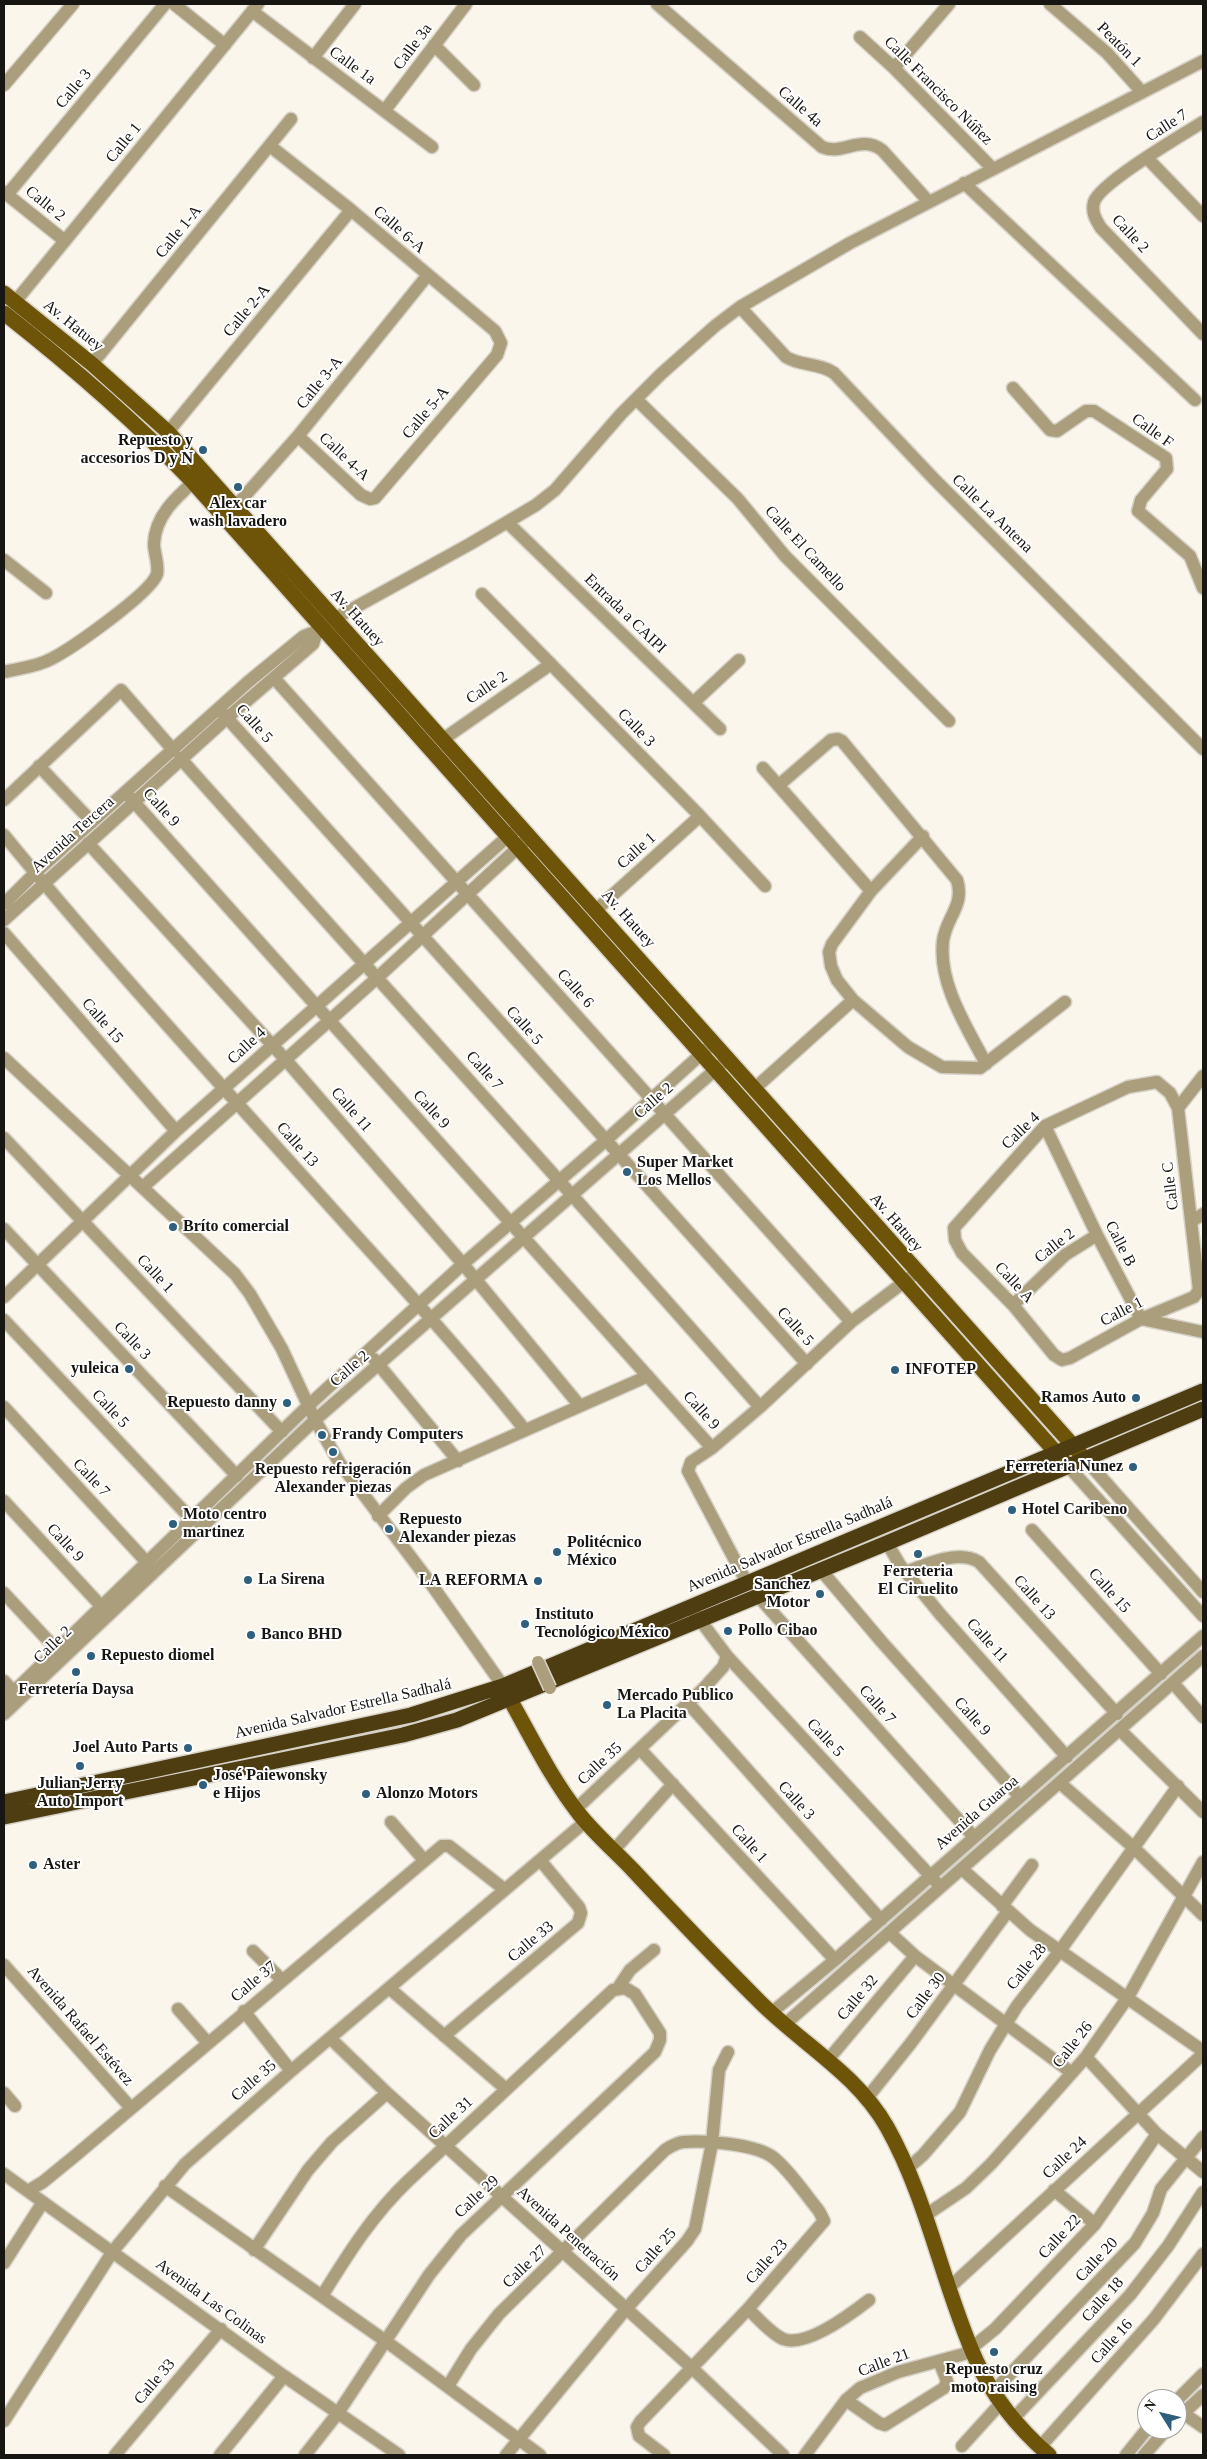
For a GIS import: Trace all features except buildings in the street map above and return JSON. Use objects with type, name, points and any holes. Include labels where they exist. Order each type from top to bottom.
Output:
[{"type":"highway","name":"Avenida Salvador Estrella Sadhalá","points":[[4,1802],[411,1715],[503,1686],[691,1605],[1203,1391]]},
{"type":"highway","name":"Avenida Salvador Estrella Sadhalá","points":[[4,1817],[403,1735],[457,1720],[510,1700],[757,1595],[887,1543],[1203,1409]]},
{"type":"main road","name":"Av. Hatuey","points":[[9,297],[92,364],[168,432],[198,478],[325,627],[518,837],[596,910],[714,1043],[721,1064],[910,1277],[1085,1459]]},
{"type":"main road","name":"Av. Hatuey","points":[[4,313],[89,382],[154,441],[234,508],[325,627],[442,740],[518,837],[702,1055],[721,1064],[754,1088],[1068,1466]]},
{"type":"main road","points":[[503,1686],[540,1754],[586,1821],[771,2013],[850,2079],[867,2098],[886,2126],[907,2169],[926,2215],[972,2348],[997,2397],[1013,2419],[1044,2451]]},
{"type":"street","points":[[4,85],[73,4]]},
{"type":"street","name":"Calle 3","points":[[5,193],[165,4]]},
{"type":"street","points":[[174,4],[225,45]]},
{"type":"street","points":[[313,58],[355,4]]},
{"type":"street","name":"Calle 3a","points":[[385,110],[466,4]]},
{"type":"street","name":"Calle 4a","points":[[657,4],[822,147],[828,150],[864,143],[873,144],[882,150],[929,202]]},
{"type":"street","points":[[894,68],[949,4]]},
{"type":"street","name":"Peatón 1","points":[[1056,6],[1108,53],[1142,92]]},
{"type":"street","name":"Calle 1","points":[[9,297],[65,241],[255,7]]},
{"type":"street","name":"Calle 1a","points":[[255,7],[313,58],[432,147]]},
{"type":"street","name":"Calle Francisco Núñez","points":[[860,37],[894,68],[992,168]]},
{"type":"street","points":[[434,45],[474,85]]},
{"type":"street","points":[[325,627],[507,522],[555,490],[636,399],[715,326],[740,308],[850,243],[992,168],[1203,61]]},
{"type":"street","name":"Calle 1-A","points":[[92,364],[291,119]]},
{"type":"street","name":"Calle 7","points":[[1147,158],[1203,122]]},
{"type":"street","name":"Calle 6-A","points":[[270,146],[351,210],[427,276],[496,331],[501,343]]},
{"type":"street","points":[[1147,158],[1203,216]]},
{"type":"street","name":"Calle 2","points":[[1147,158],[1100,192],[1094,202],[1095,220],[1203,334]]},
{"type":"street","points":[[964,183],[1194,400]]},
{"type":"street","name":"Calle 2","points":[[5,193],[65,241]]},
{"type":"street","name":"Calle 2-A","points":[[168,432],[351,210]]},
{"type":"street","name":"Calle 3-A","points":[[234,508],[298,436],[427,276]]},
{"type":"street","name":"Calle La Antena","points":[[740,308],[791,360],[824,367],[834,373],[934,479],[1203,749]]},
{"type":"street","name":"Calle 5-A","points":[[370,499],[379,494],[491,362],[500,349],[501,343]]},
{"type":"street","name":"Calle F","points":[[1013,388],[1050,430],[1057,431],[1091,410],[1166,458],[1167,470],[1141,500],[1138,511],[1190,556],[1203,588]]},
{"type":"street","name":"Calle El Camello","points":[[636,399],[738,499],[785,556],[949,721]]},
{"type":"street","name":"Calle 4-A","points":[[298,436],[361,495],[370,499]]},
{"type":"street","points":[[4,672],[50,660],[76,644],[146,588],[157,573],[154,533],[160,517],[173,501],[198,478]]},
{"type":"street","name":"Entrada a CAIPI","points":[[507,522],[720,729]]},
{"type":"street","points":[[4,560],[46,593]]},
{"type":"street","name":"Calle 3","points":[[482,594],[700,816],[765,886]]},
{"type":"street","name":"Avenida Tercera","points":[[223,714],[274,678],[314,644],[325,627]]},
{"type":"street","name":"Avenida Tercera","points":[[4,904],[88,843],[130,797],[223,714],[304,636],[325,627]]},
{"type":"street","points":[[693,703],[739,660]]},
{"type":"street","name":"Calle 2","points":[[442,740],[551,664]]},
{"type":"street","name":"Calle 6","points":[[274,678],[851,1322]]},
{"type":"street","name":"Calle 7","points":[[39,766],[121,690],[363,964],[561,1179],[760,1406]]},
{"type":"street","name":"Calle 5","points":[[223,714],[807,1364]]},
{"type":"street","points":[[779,785],[831,740],[838,739],[923,836],[957,880],[960,888],[960,899],[944,935],[945,975],[963,1019],[986,1064]]},
{"type":"street","points":[[4,800],[39,766],[92,822]]},
{"type":"street","points":[[763,768],[871,891]]},
{"type":"street","name":"Avenida Tercera","points":[[4,920],[39,878],[92,822],[130,797]]},
{"type":"street","name":"Calle 9","points":[[130,797],[712,1448]]},
{"type":"street","name":"Calle 1","points":[[596,910],[700,816]]},
{"type":"street","name":"Calle 13","points":[[4,835],[39,878],[237,1102],[483,1376],[525,1430]]},
{"type":"street","points":[[923,836],[871,891],[832,944],[830,966],[837,980],[853,1000],[908,1047],[942,1067],[980,1068],[1066,1002]]},
{"type":"street","points":[[142,1187],[468,895],[518,837]]},
{"type":"street","name":"Calle 4","points":[[4,1297],[83,1223],[176,1131],[408,922],[457,882],[518,837]]},
{"type":"street","name":"Calle 11","points":[[88,843],[285,1059],[463,1264],[580,1406]]},
{"type":"street","name":"Calle 15","points":[[4,933],[176,1131]]},
{"type":"street","points":[[754,1088],[853,1000]]},
{"type":"street","name":"Calle 2","points":[[4,1714],[151,1567],[267,1457],[282,1432],[309,1405],[463,1264],[606,1141],[714,1043]]},
{"type":"street","points":[[4,1058],[235,1274],[250,1294],[282,1349],[315,1420],[339,1462],[429,1581],[503,1686]]},
{"type":"street","name":"Calle 2","points":[[4,1702],[102,1607],[151,1567],[192,1520],[237,1476],[267,1457],[315,1420],[721,1064]]},
{"type":"street","points":[[1178,1108],[1203,1076]]},
{"type":"street","name":"Calle 4","points":[[956,1224],[1045,1126],[1128,1087],[1142,1083],[1157,1082]]},
{"type":"street","name":"Calle C","points":[[1157,1082],[1170,1093],[1178,1108],[1199,1284],[1197,1294]]},
{"type":"street","name":"Calle B","points":[[1045,1126],[1097,1235],[1141,1320]]},
{"type":"street","name":"Calle 1","points":[[4,1138],[282,1432]]},
{"type":"street","points":[[1192,1220],[1203,1214]]},
{"type":"street","name":"Calle A","points":[[956,1224],[954,1233],[958,1248],[1013,1305],[1054,1355],[1062,1360]]},
{"type":"street","name":"Calle 3","points":[[4,1229],[237,1476]]},
{"type":"street","name":"Calle 2","points":[[1013,1305],[1064,1255],[1097,1235]]},
{"type":"street","points":[[747,1583],[688,1471],[691,1462],[712,1448],[760,1406],[851,1322],[910,1277]]},
{"type":"street","name":"Calle 1","points":[[1062,1360],[1070,1358],[1141,1320],[1197,1294]]},
{"type":"street","name":"Calle 5","points":[[4,1320],[192,1520]]},
{"type":"street","points":[[1141,1320],[1203,1332]]},
{"type":"street","points":[[368,1351],[458,1461]]},
{"type":"street","points":[[378,1516],[419,1478],[648,1376]]},
{"type":"street","name":"Calle 7","points":[[4,1407],[151,1567]]},
{"type":"street","name":"Av. Hatuey","points":[[1085,1459],[1203,1592]]},
{"type":"street","points":[[1068,1466],[1203,1616]]},
{"type":"street","name":"Calle 9","points":[[4,1501],[102,1607]]},
{"type":"street","name":"Calle 15","points":[[1032,1530],[1161,1674]]},
{"type":"street","name":"Calle 11","points":[[887,1543],[893,1556],[906,1572],[1067,1757]]},
{"type":"street","name":"Calle 13","points":[[906,1572],[935,1562],[962,1557],[979,1562],[1116,1714]]},
{"type":"street","name":"Calle 9","points":[[820,1569],[881,1641],[1020,1797]]},
{"type":"street","points":[[4,1593],[57,1650]]},
{"type":"street","name":"Calle 7","points":[[757,1595],[974,1837]]},
{"type":"street","name":"Calle 5","points":[[691,1605],[698,1620],[727,1656],[940,1888]]},
{"type":"street","name":"Avenida Guaroa","points":[[771,2013],[881,1920],[1203,1636]]},
{"type":"street","name":"Calle 35","points":[[576,1809],[688,1703],[720,1670],[727,1656]]},
{"type":"street","name":"Avenida Guaroa","points":[[784,2025],[1203,1656]]},
{"type":"street","points":[[538,1662],[550,1688]]},
{"type":"street","points":[[4,1682],[14,1692]]},
{"type":"street","points":[[1173,1683],[1203,1717]]},
{"type":"street","name":"Calle 3","points":[[688,1703],[881,1920]]},
{"type":"street","points":[[1120,1730],[1203,1812]]},
{"type":"street","name":"Calle 1","points":[[640,1749],[835,1960]]},
{"type":"street","points":[[1060,1782],[1133,1847],[1203,1915]]},
{"type":"street","points":[[614,1850],[673,1784]]},
{"type":"street","name":"Calle 28","points":[[907,2169],[924,2155],[960,2112],[990,2050],[1006,2023],[1178,1786]]},
{"type":"street","name":"Calle 35","points":[[4,2421],[113,2251],[165,2186],[206,2144],[291,2070],[586,1821]]},
{"type":"street","points":[[392,1822],[424,1860]]},
{"type":"street","name":"Calle 37","points":[[28,2191],[55,2174],[244,2011],[442,1846],[450,1846],[504,1889]]},
{"type":"street","name":"Calle 33","points":[[444,2036],[578,1923],[580,1918],[578,1907],[540,1860]]},
{"type":"street","name":"Calle 26","points":[[926,2215],[978,2177],[1029,2124],[1086,2057],[1128,1997],[1203,1862]]},
{"type":"street","name":"Calle 30","points":[[867,2098],[954,1986],[1032,1865]]},
{"type":"street","points":[[962,1869],[1005,1909],[1059,1952],[1128,1997],[1203,2052]]},
{"type":"street","points":[[890,1933],[915,1956],[1072,2073]]},
{"type":"street","name":"Calle 31","points":[[322,2296],[353,2246],[384,2204],[613,1990],[622,1988],[630,1970],[654,1950]]},
{"type":"street","points":[[253,1951],[282,1980]]},
{"type":"street","name":"Calle 32","points":[[827,2061],[915,1956]]},
{"type":"street","name":"Avenida Rafael Estévez","points":[[4,1965],[131,2108]]},
{"type":"street","points":[[389,1988],[506,2089]]},
{"type":"street","name":"Calle 29","points":[[305,2455],[338,2413],[444,2255],[461,2234],[658,2047],[660,2033],[655,2023],[634,1994],[622,1988]]},
{"type":"street","points":[[178,2009],[208,2043]]},
{"type":"street","points":[[244,2011],[291,2070]]},
{"type":"street","name":"Avenida Penetración","points":[[330,2038],[387,2093],[691,2367],[783,2455]]},
{"type":"street","name":"Calle 25","points":[[506,2455],[626,2309],[695,2230],[712,2144],[719,2070],[728,2052]]},
{"type":"street","name":"Calle 24","points":[[950,2286],[1203,2052]]},
{"type":"street","points":[[1086,2057],[1157,2134],[1203,2172]]},
{"type":"street","points":[[4,2093],[15,2106]]},
{"type":"street","points":[[254,2250],[308,2170],[332,2142],[387,2093]]},
{"type":"street","name":"Calle 22","points":[[972,2348],[1008,2316],[1095,2224],[1157,2134]]},
{"type":"street","name":"Calle 20","points":[[962,2446],[997,2397],[1130,2249],[1153,2213],[1161,2189],[1203,2137]]},
{"type":"street","name":"Calle 27","points":[[448,2386],[471,2349],[499,2314],[564,2252],[665,2150],[673,2144],[683,2142],[712,2144]]},
{"type":"street","name":"Calle 23","points":[[664,2455],[639,2436],[637,2432],[640,2422],[748,2309],[821,2227],[824,2221],[823,2216],[772,2156],[740,2146],[712,2144]]},
{"type":"street","name":"Avenida Las Colinas","points":[[4,2174],[284,2376],[398,2455]]},
{"type":"street","points":[[165,2186],[387,2342],[540,2455]]},
{"type":"street","points":[[1054,2190],[1095,2224]]},
{"type":"street","name":"Calle 18","points":[[1013,2419],[1130,2295],[1168,2246],[1203,2192]]},
{"type":"street","points":[[4,2263],[43,2202]]},
{"type":"street","name":"Calle 16","points":[[1044,2451],[1154,2319],[1203,2254]]},
{"type":"street","points":[[748,2309],[778,2336],[791,2340],[806,2338],[822,2331],[868,2300]]},
{"type":"street","name":"Calle 33","points":[[115,2455],[221,2329]]},
{"type":"street","name":"Calle 21","points":[[805,2455],[846,2400],[860,2388],[898,2372],[940,2361],[972,2348]]},
{"type":"street","points":[[846,2400],[879,2424],[885,2425],[944,2388],[947,2381],[940,2361]]},
{"type":"street","points":[[1187,2390],[1203,2374]]},
{"type":"street","points":[[220,2455],[284,2376]]},
{"type":"street","points":[[1187,2410],[1203,2395]]},
{"type":"street","points":[[1187,2419],[1203,2427]]},
{"type":"street","points":[[1126,2455],[1140,2439]]},
{"type":"street","points":[[1144,2455],[1158,2439]]},
{"type":"place","name":"Repuesto y accesorios D y N","points":[[203,450]]},
{"type":"place","name":"Alex car wash lavadero","points":[[238,487]]},
{"type":"place","name":"Super Market Los Mellos","points":[[627,1172]]},
{"type":"place","name":"Bríto comercial","points":[[173,1227]]},
{"type":"place","name":"yuleica","points":[[129,1369]]},
{"type":"place","name":"INFOTEP","points":[[895,1370]]},
{"type":"place","name":"Ramos Auto","points":[[1136,1398]]},
{"type":"place","name":"Repuesto danny","points":[[287,1403]]},
{"type":"place","name":"Frandy Computers","points":[[322,1435]]},
{"type":"place","name":"Repuesto refrigeración Alexander piezas","points":[[333,1452]]},
{"type":"place","name":"Ferreteria Nunez","points":[[1133,1467]]},
{"type":"place","name":"Hotel Caribeno","points":[[1012,1510]]},
{"type":"place","name":"Moto centro martinez","points":[[173,1524]]},
{"type":"place","name":"Repuesto Alexander piezas","points":[[389,1529]]},
{"type":"place","name":"Politécnico México","points":[[557,1552]]},
{"type":"place","name":"Ferreteria El Ciruelito","points":[[918,1554]]},
{"type":"place","name":"La Sirena","points":[[248,1580]]},
{"type":"place","name":"LA REFORMA","points":[[538,1581]]},
{"type":"place","name":"Sanchez Motor","points":[[820,1594]]},
{"type":"place","name":"Instituto Tecnológico México","points":[[525,1624]]},
{"type":"place","name":"Pollo Cibao","points":[[728,1631]]},
{"type":"place","name":"Banco BHD","points":[[251,1635]]},
{"type":"place","name":"Repuesto diomel","points":[[91,1656]]},
{"type":"place","name":"Ferretería Daysa","points":[[76,1672]]},
{"type":"place","name":"Mercado Publico La Placita","points":[[607,1705]]},
{"type":"place","name":"Joel Auto Parts","points":[[188,1748]]},
{"type":"place","name":"Julian-Jerry Auto Import","points":[[80,1766]]},
{"type":"place","name":"José Paiewonsky e Hijos","points":[[203,1785]]},
{"type":"place","name":"Alonzo Motors","points":[[366,1794]]},
{"type":"place","name":"Aster","points":[[33,1865]]},
{"type":"place","name":"Repuesto cruz moto raising","points":[[994,2352]]}]
